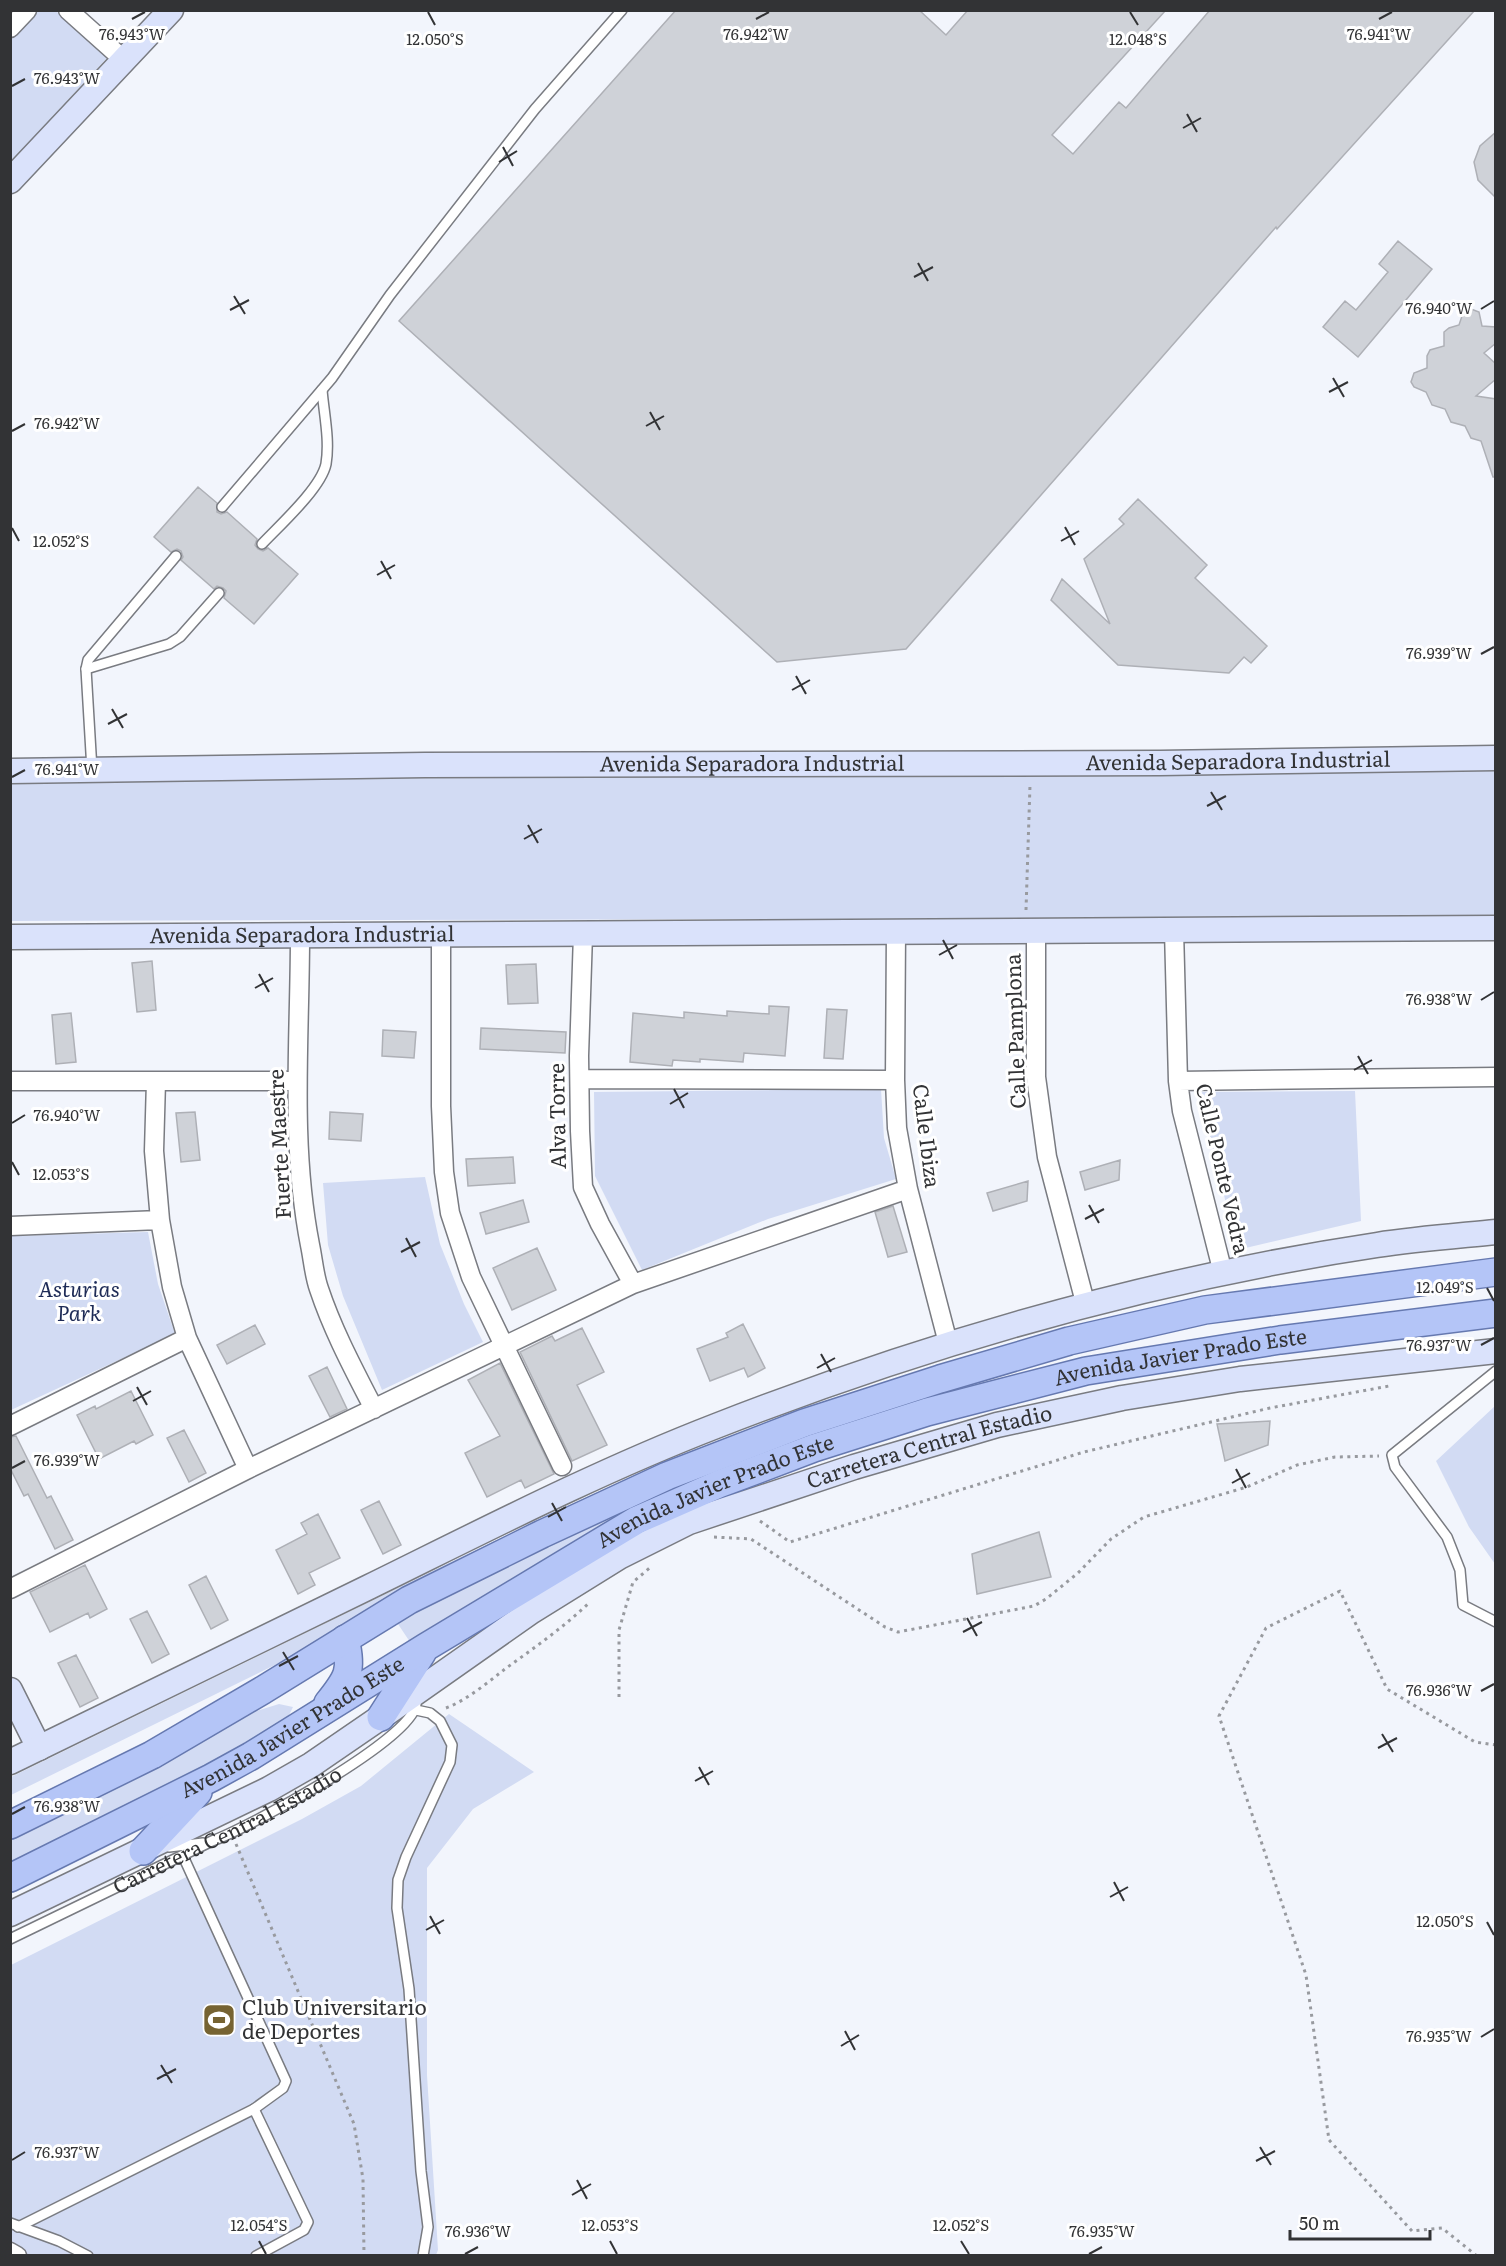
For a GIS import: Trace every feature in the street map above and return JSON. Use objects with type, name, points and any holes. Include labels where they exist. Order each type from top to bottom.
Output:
[{"type":"main road","name":"Avenida Javier Prado Este","points":[[10,1825],[152,1755],[409,1600],[542,1534],[667,1476],[804,1423],[939,1379],[1069,1341],[1205,1310],[1496,1272]]},
{"type":"main road","name":"Avenida Javier Prado Este","points":[[10,1878],[211,1778],[637,1520],[719,1484],[814,1448],[927,1412],[1086,1371],[1291,1339],[1496,1313]]},
{"type":"main road","points":[[320,1714],[348,1674],[350,1658],[345,1639]]},
{"type":"main road","points":[[381,1717],[426,1647]]},
{"type":"main road","points":[[142,1851],[211,1778]]},
{"type":"street","points":[[10,28],[27,10]]},
{"type":"street","points":[[68,10],[125,61]]},
{"type":"street","points":[[10,181],[171,10]]},
{"type":"street","name":"Avenida Separadora Industrial","points":[[10,771],[92,772],[437,765],[1031,763],[1496,758]]},
{"type":"street","name":"Avenida Separadora Industrial","points":[[10,937],[1496,928]]},
{"type":"street","name":"Calle Pamplona","points":[[1031,930],[1036,1077],[1047,1158],[1086,1306]]},
{"type":"street","name":"Calle Ponte Vedra","points":[[1174,930],[1178,1081],[1182,1111],[1223,1273]]},
{"type":"street","name":"Calle Ibiza","points":[[896,931],[897,1128],[908,1189],[948,1343]]},
{"type":"street","name":"Alva Torre","points":[[583,934],[581,1167],[585,1194],[633,1284]]},
{"type":"street","points":[[441,935],[441,1106],[444,1172],[450,1213],[471,1277],[562,1466]]},
{"type":"street","name":"Fuerte Maestre","points":[[300,936],[297,1081],[301,1183],[318,1287],[342,1347],[374,1409]]},
{"type":"street","points":[[1178,1081],[1496,1077]]},
{"type":"street","points":[[580,1079],[896,1080]]},
{"type":"street","points":[[10,1081],[297,1081]]},
{"type":"street","points":[[156,1081],[154,1151],[160,1220],[172,1287],[187,1338],[248,1469]]},
{"type":"street","points":[[10,1589],[248,1469],[633,1284],[908,1189]]},
{"type":"street","points":[[10,1226],[160,1220]]},
{"type":"street","points":[[10,1762],[574,1487],[714,1427],[948,1343],[1086,1306],[1223,1273],[1378,1244],[1496,1232]]},
{"type":"street","points":[[10,1426],[187,1338]]},
{"type":"street","name":"Carretera Central Estadio","points":[[10,1914],[269,1789],[381,1717],[421,1705],[532,1611],[619,1557],[689,1522],[854,1467],[997,1425],[1122,1398],[1240,1379],[1496,1351]]},
{"type":"street","points":[[10,1690],[39,1748]]},
{"type":"street","points":[[10,2252],[17,2256]]},
{"type":"lane","points":[[222,507],[322,390],[390,295],[535,108],[622,10]]},
{"type":"lane","points":[[262,544],[319,482],[325,466],[327,445],[322,390]]},
{"type":"lane","points":[[92,772],[86,669],[88,660],[176,556]]},
{"type":"lane","points":[[86,669],[168,644],[180,637],[219,593]]},
{"type":"lane","points":[[1496,1371],[1392,1455],[1395,1467],[1447,1537],[1460,1570],[1463,1605],[1496,1622]]},
{"type":"lane","points":[[421,1705],[440,1721],[452,1745],[450,1762],[406,1857],[398,1880],[397,1908],[409,1989],[421,2171],[428,2227],[423,2256]]},
{"type":"lane","name":"Carretera Central Estadio","points":[[10,1938],[212,1841],[232,1834],[311,1792],[401,1729],[421,1705]]},
{"type":"lane","points":[[142,1851],[212,1841]]},
{"type":"lane","points":[[14,2225],[254,2109],[283,2088],[285,2081],[183,1856]]},
{"type":"lane","points":[[254,2109],[308,2222],[304,2230],[269,2252],[256,2256]]},
{"type":"lane","points":[[14,2225],[59,2241],[88,2256]]},
{"type":"path","points":[[1031,763],[1031,930]]},
{"type":"path","points":[[758,1519],[790,1542],[1084,1452],[1258,1411],[1396,1384]]},
{"type":"path","points":[[716,1532],[707,1536],[751,1539],[885,1628],[898,1632],[1034,1606],[1078,1573],[1112,1539],[1144,1517],[1247,1487],[1297,1465],[1335,1457],[1392,1455]]},
{"type":"path","points":[[619,1697],[619,1630],[633,1582],[658,1561]]},
{"type":"path","points":[[1477,2256],[1442,2228],[1412,2231],[1329,2140],[1306,1975],[1219,1716],[1266,1628],[1340,1591],[1387,1689],[1475,1742],[1496,1745]]},
{"type":"path","points":[[421,1705],[454,1705],[571,1620],[592,1599]]},
{"type":"path","points":[[232,1834],[354,2124],[363,2180],[364,2256]]},
{"type":"green space","points":[[37,11],[56,11],[108,57],[11,163],[10,39]]},
{"type":"green space","points":[[1495,764],[1495,919],[11,921],[10,774]]},
{"type":"green space","points":[[881,1089],[884,1138],[896,1179],[768,1219],[642,1270],[595,1176],[594,1092]]},
{"type":"green space","points":[[1355,1091],[1361,1221],[1237,1250],[1202,1092]]},
{"type":"green space","points":[[425,1177],[440,1244],[464,1304],[483,1342],[382,1390],[343,1296],[328,1245],[323,1183]]},
{"type":"green space","name":"Asturias Park","points":[[148,1232],[158,1284],[175,1334],[11,1410],[11,1236]]},
{"type":"green space","points":[[1495,1406],[1495,1564],[1469,1527],[1436,1461]]},
{"type":"green space","points":[[684,1481],[686,1489],[592,1530],[410,1642],[396,1621],[591,1522]]},
{"type":"green space","points":[[546,1526],[445,1581],[11,1795],[11,1777],[494,1541]]},
{"type":"green space","points":[[279,1704],[293,1707],[286,1721],[267,1737],[11,1868],[11,1836],[250,1713]]},
{"type":"green space","name":"Club Universitario de Deportes","points":[[449,1714],[534,1772],[473,1809],[427,1868],[427,2075],[438,2250],[436,2255],[11,2256],[11,1965],[302,1819],[361,1786]]},
{"type":"building","points":[[676,10],[919,10],[946,35],[968,10],[1166,10],[1052,135],[1073,154],[1119,102],[1126,108],[1210,10],[1475,10],[1277,229],[1276,227],[906,649],[777,662],[399,321]]},
{"type":"building","points":[[1496,132],[1496,198],[1478,180],[1474,162],[1480,146]]},
{"type":"building","points":[[1398,241],[1432,269],[1358,357],[1323,327],[1345,301],[1356,310],[1388,272],[1379,264]]},
{"type":"building","points":[[1471,309],[1479,312],[1482,326],[1496,327],[1496,343],[1484,353],[1496,364],[1496,379],[1476,396],[1496,399],[1496,477],[1493,477],[1481,441],[1471,438],[1465,426],[1451,422],[1445,409],[1432,405],[1426,392],[1414,387],[1411,382],[1414,373],[1427,368],[1427,356],[1430,350],[1444,346],[1444,332],[1459,325],[1463,313]]},
{"type":"building","points":[[198,487],[217,503],[217,512],[221,514],[227,512],[257,539],[255,545],[258,549],[263,551],[268,548],[298,574],[254,624],[224,598],[226,591],[223,588],[217,586],[214,589],[181,560],[183,557],[181,551],[177,549],[171,552],[154,537]]},
{"type":"building","points":[[1138,499],[1207,565],[1195,578],[1267,646],[1251,663],[1244,657],[1229,673],[1118,665],[1051,600],[1062,579],[1110,624],[1084,559],[1124,524],[1119,519]]},
{"type":"building","points":[[152,961],[156,1010],[137,1012],[132,963]]},
{"type":"building","points":[[536,964],[538,1003],[508,1004],[506,965]]},
{"type":"building","points":[[769,1006],[789,1007],[785,1056],[744,1053],[743,1062],[673,1060],[672,1066],[630,1062],[633,1013],[684,1018],[684,1012],[727,1016],[727,1011],[769,1014]]},
{"type":"building","points":[[827,1009],[847,1010],[843,1059],[824,1058]]},
{"type":"building","points":[[71,1013],[76,1062],[56,1064],[52,1015]]},
{"type":"building","points":[[481,1028],[566,1032],[565,1053],[480,1049]]},
{"type":"building","points":[[383,1030],[416,1032],[414,1058],[382,1056]]},
{"type":"building","points":[[195,1112],[200,1160],[181,1162],[176,1113]]},
{"type":"building","points":[[330,1112],[363,1114],[361,1141],[329,1139]]},
{"type":"building","points":[[513,1157],[515,1183],[468,1186],[466,1159]]},
{"type":"building","points":[[1120,1160],[1119,1180],[1085,1190],[1080,1172]]},
{"type":"building","points":[[1028,1181],[1027,1201],[993,1211],[987,1193]]},
{"type":"building","points":[[523,1200],[529,1222],[486,1234],[480,1213]]},
{"type":"building","points":[[893,1206],[907,1252],[888,1257],[875,1212]]},
{"type":"building","points":[[537,1248],[556,1290],[512,1310],[493,1268]]},
{"type":"building","points":[[743,1324],[765,1368],[748,1377],[744,1368],[710,1381],[697,1349],[728,1337],[726,1333]]},
{"type":"building","points":[[255,1325],[265,1344],[227,1364],[217,1345]]},
{"type":"building","points":[[582,1328],[604,1372],[577,1385],[607,1445],[572,1461],[520,1352],[552,1336],[555,1341]]},
{"type":"building","points":[[500,1363],[554,1474],[525,1488],[521,1480],[487,1497],[465,1453],[500,1436],[468,1380]]},
{"type":"building","points":[[327,1367],[347,1409],[330,1417],[309,1376]]},
{"type":"building","points":[[131,1391],[153,1435],[136,1444],[134,1441],[99,1459],[77,1415],[95,1406],[96,1409]]},
{"type":"building","points":[[1270,1421],[1268,1445],[1225,1461],[1217,1424]]},
{"type":"building","points":[[184,1430],[206,1473],[189,1482],[167,1438]]},
{"type":"building","points":[[16,1436],[47,1498],[51,1496],[73,1540],[55,1549],[28,1494],[24,1496],[10,1468],[10,1437]]},
{"type":"building","points":[[379,1501],[401,1545],[383,1554],[361,1510]]},
{"type":"building","points":[[318,1514],[340,1558],[309,1573],[315,1585],[298,1594],[276,1550],[307,1534],[301,1523]]},
{"type":"building","points":[[1039,1532],[1051,1577],[977,1594],[972,1554]]},
{"type":"building","points":[[85,1565],[107,1609],[90,1618],[88,1613],[50,1632],[30,1592]]},
{"type":"building","points":[[206,1576],[228,1620],[211,1629],[189,1585]]},
{"type":"building","points":[[147,1611],[169,1654],[152,1663],[130,1619]]},
{"type":"building","points":[[76,1655],[98,1698],[80,1707],[58,1663]]},
{"type":"place","name":"Club Universitario de Deportes","points":[[219,2020]]}]
